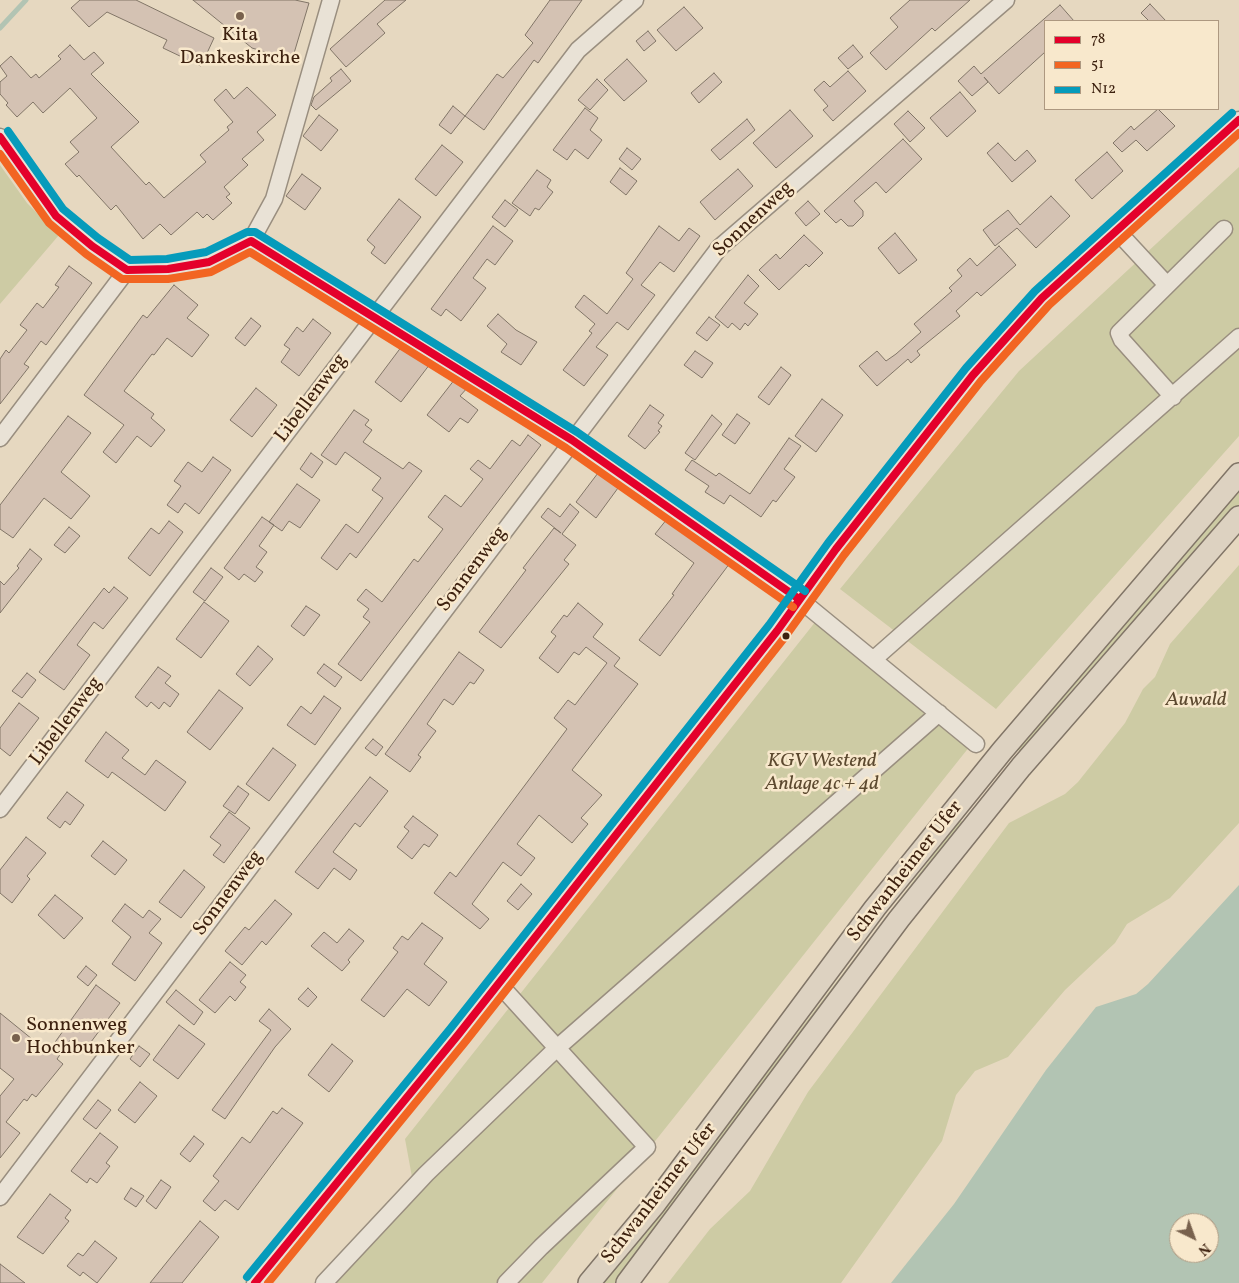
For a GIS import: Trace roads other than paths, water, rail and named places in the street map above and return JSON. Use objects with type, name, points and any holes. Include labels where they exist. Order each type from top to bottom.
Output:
[{"type":"main road","name":"Schwanheimer Ufer","points":[[589,1283],[654,1205],[906,871],[1002,751],[1239,474]]},
{"type":"main road","name":"Schwanheimer Ufer","points":[[627,1283],[899,919],[1021,768],[1239,517]]},
{"type":"street","points":[[0,137],[56,216],[92,246],[127,270],[168,270],[209,262],[251,241],[274,199],[332,0]]},
{"type":"street","name":"Libellenweg","points":[[0,809],[578,50],[635,0]]},
{"type":"street","name":"Sonnenweg","points":[[0,1196],[719,248],[1006,0]]},
{"type":"street","points":[[255,1283],[498,983],[777,631],[799,599],[979,368],[1042,298],[1239,120]]},
{"type":"street","points":[[1174,397],[1122,340],[1119,333],[1224,229]]},
{"type":"street","points":[[1117,231],[1167,285]]},
{"type":"street","points":[[251,241],[572,440],[799,599],[976,744]]},
{"type":"street","points":[[0,438],[127,270]]},
{"type":"street","points":[[874,659],[1174,397],[1239,337]]},
{"type":"street","points":[[324,1283],[426,1174],[557,1048],[939,713]]},
{"type":"street","points":[[498,983],[647,1148],[541,1247],[506,1283]]},
{"type":"waterway","points":[[0,28],[26,0]]},
{"type":"place","name":"Kita Dankeskirche","points":[[240,16]]},
{"type":"place","name":"Sonnenweg Hochbunker","points":[[16,1038]]},
{"type":"park label","name":"Auwald","points":[[1196,701]]},
{"type":"park label","name":"KGV Westend Anlage 4c + 4d","points":[[822,774]]}]
